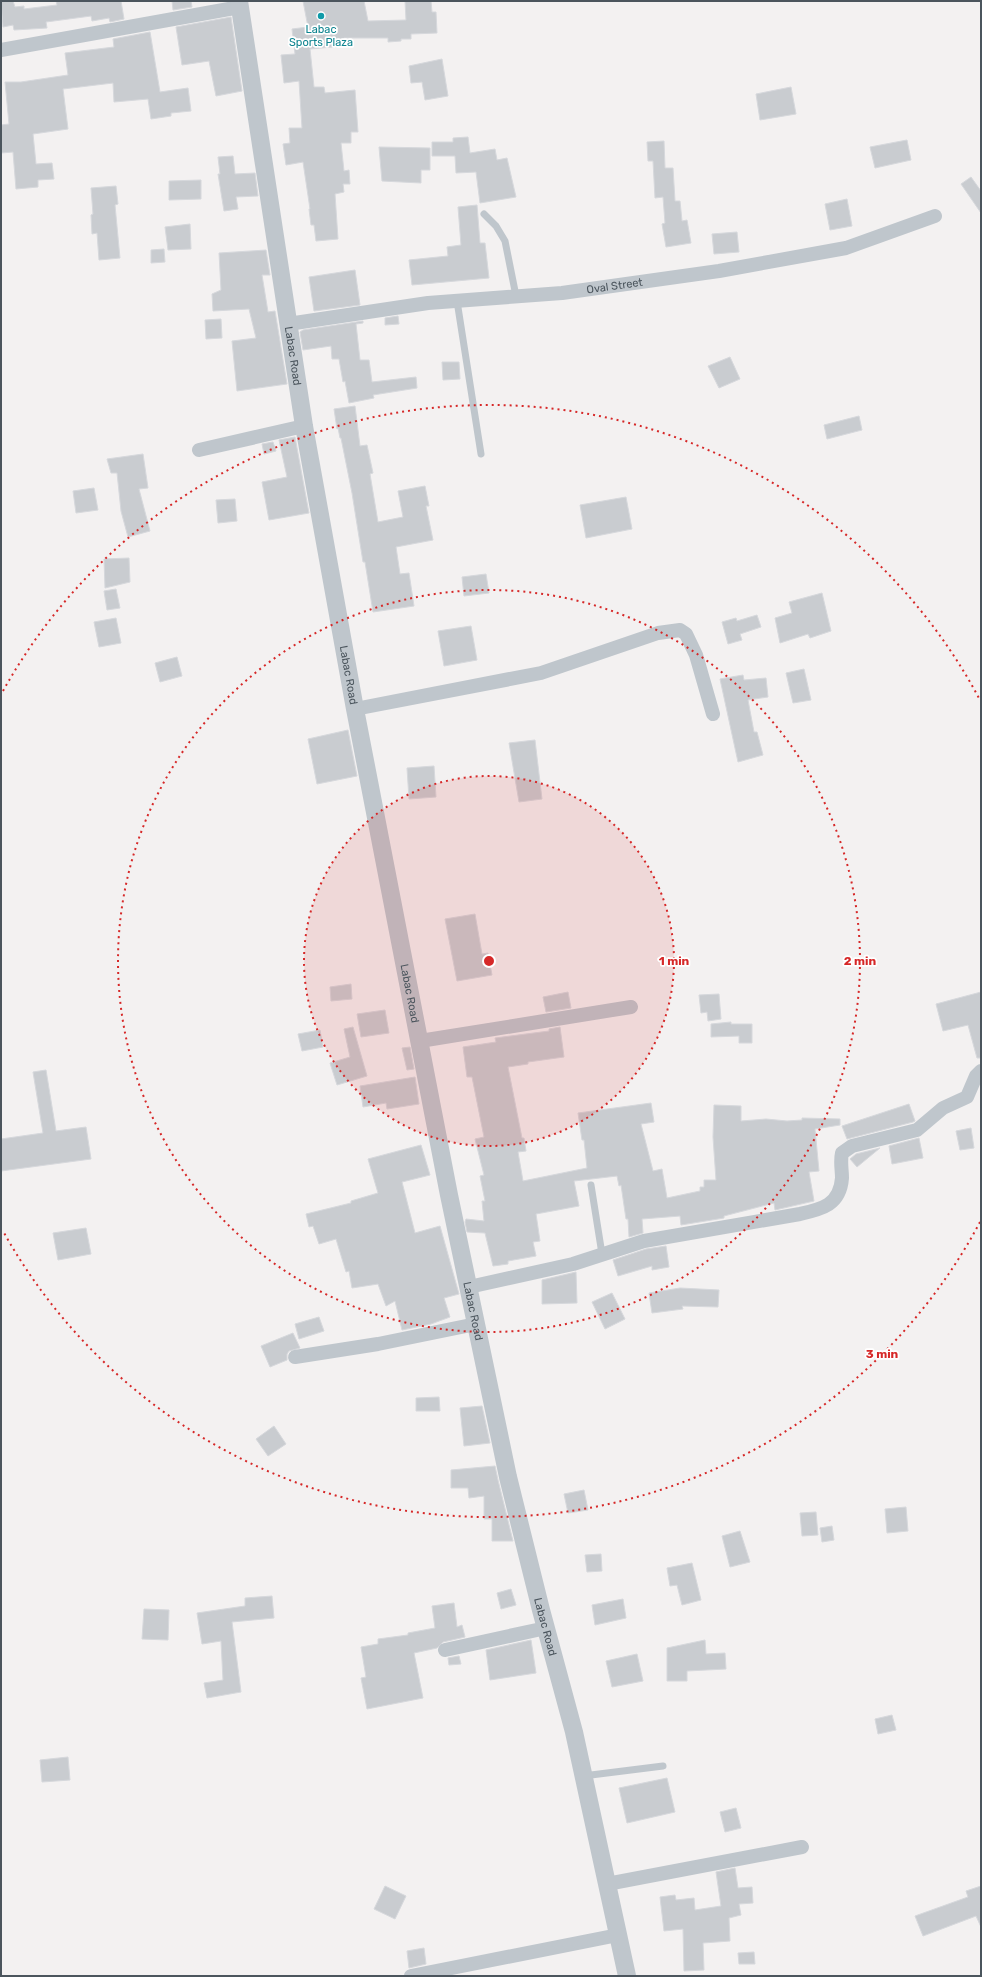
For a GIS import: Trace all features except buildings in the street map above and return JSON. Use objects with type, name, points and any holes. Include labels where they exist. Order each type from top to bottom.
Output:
[{"type":"street","points":[[1,50],[240,4]]},
{"type":"street","name":"Labac Road","points":[[240,4],[304,426],[355,709],[420,1041],[476,1324],[508,1476],[574,1732],[627,1976]]},
{"type":"street","name":"Oval Street","points":[[288,324],[428,303],[562,293],[719,271],[846,248],[935,216]]},
{"type":"street","points":[[198,450],[304,426]]},
{"type":"street","points":[[355,709],[541,673],[658,633],[680,630],[686,634],[696,655],[713,714]]},
{"type":"street","points":[[420,1041],[632,1007]]},
{"type":"street","points":[[469,1287],[573,1264],[644,1241],[800,1214],[825,1208],[839,1192],[842,1178],[840,1162],[842,1153],[852,1146],[917,1130],[943,1108],[967,1097],[976,1076],[981,1071]]},
{"type":"street","points":[[295,1357],[378,1344],[476,1324]]},
{"type":"street","points":[[445,1650],[546,1628]]},
{"type":"street","points":[[607,1884],[802,1847]]},
{"type":"street","points":[[411,1976],[618,1935]]},
{"type":"lane","points":[[484,214],[496,226],[505,241],[516,296]]},
{"type":"lane","points":[[457,300],[481,454]]},
{"type":"lane","points":[[591,1185],[602,1254]]},
{"type":"lane","points":[[583,1776],[663,1766]]},
{"type":"place","name":"Labac Sports Plaza","points":[[321,16]]}]
